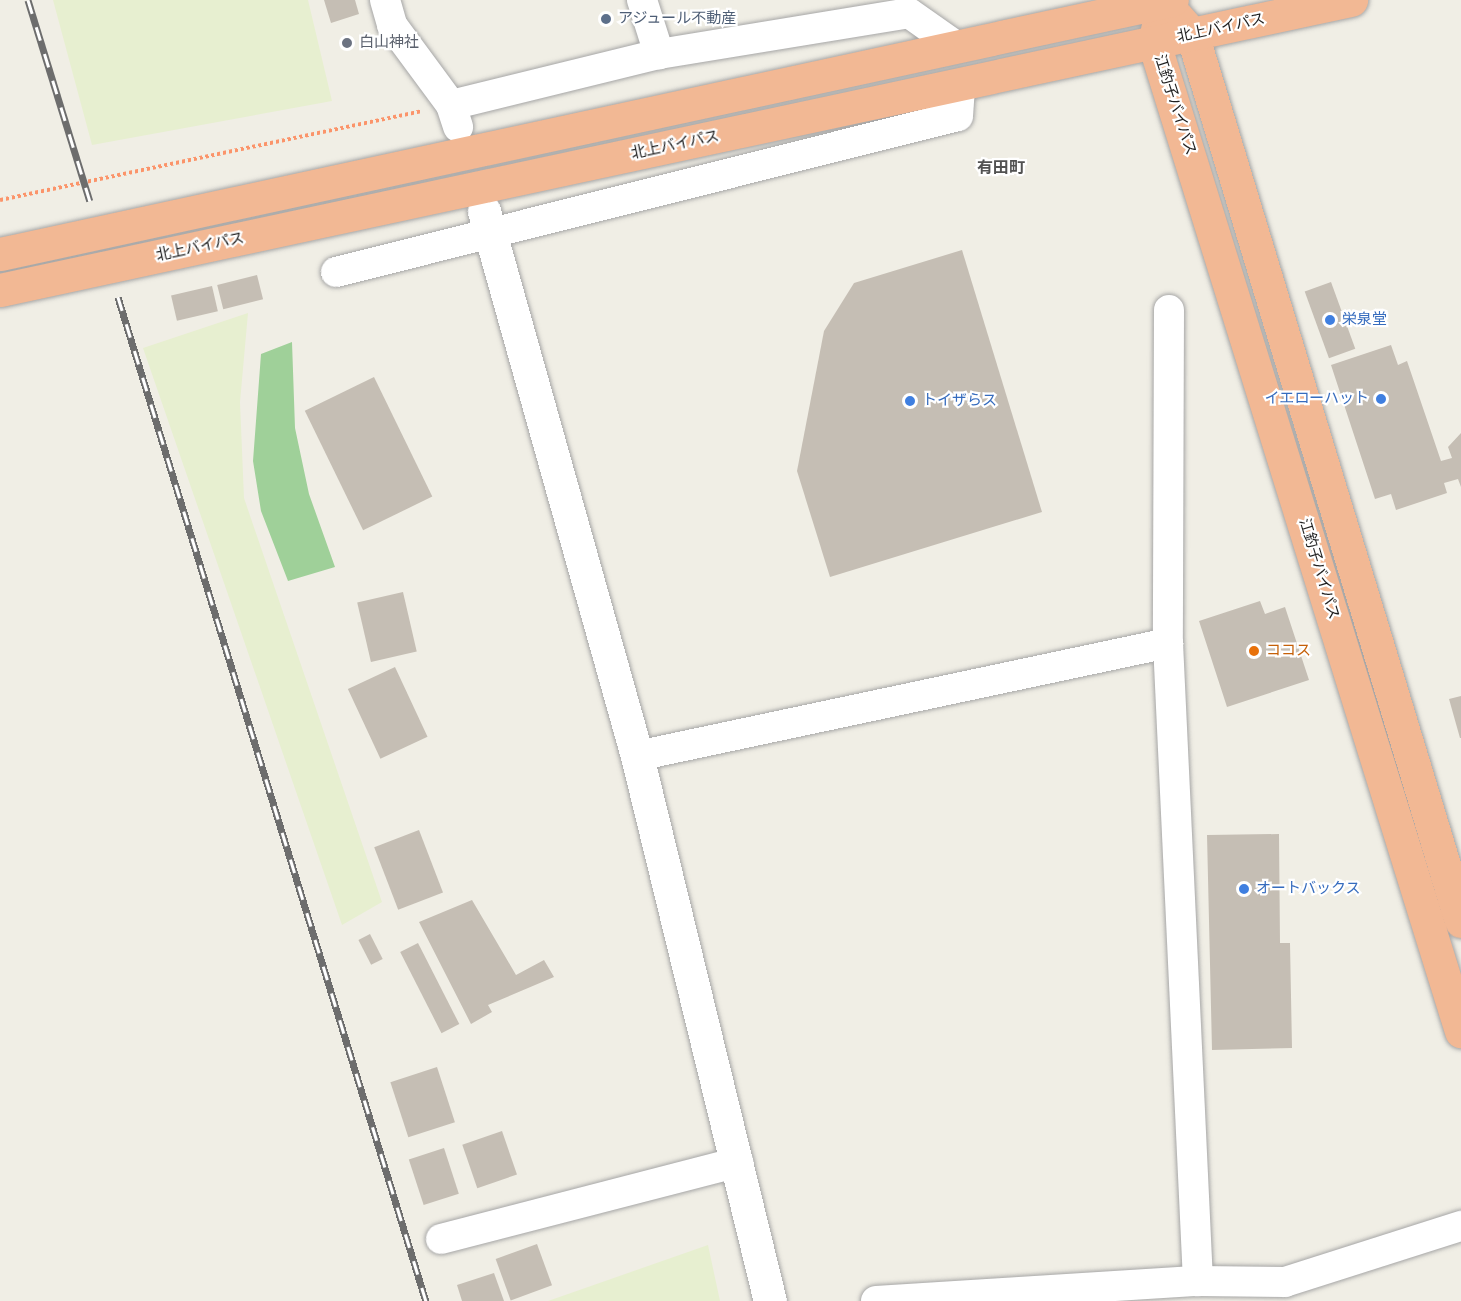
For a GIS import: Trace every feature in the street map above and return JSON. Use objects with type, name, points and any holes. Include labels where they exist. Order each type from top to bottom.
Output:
[{"type":"highway","name":"北上バイパス","points":[[0,290],[1351,0]]},
{"type":"highway","points":[[0,254],[953,44],[1166,1],[1192,34],[1461,921]]},
{"type":"highway","name":"江釣子バイパス","points":[[1166,1],[1154,43],[1461,1031]]},
{"type":"street","points":[[385,0],[392,25],[455,116],[659,54],[909,13],[953,44]]},
{"type":"street","points":[[642,0],[659,54]]},
{"type":"street","points":[[336,272],[487,224],[958,116],[960,85]]},
{"type":"street","points":[[487,224],[637,756],[738,1162],[770,1301]]},
{"type":"street","points":[[1169,309],[1168,643],[1198,1281]]},
{"type":"street","points":[[637,756],[1168,643]]},
{"type":"street","points":[[441,1239],[738,1162]]},
{"type":"street","points":[[876,1301],[1198,1281],[1285,1282],[1461,1226]]},
{"type":"path","points":[[0,200],[455,116]]},
{"type":"green space","points":[[53,0],[308,0],[332,101],[92,145]]},
{"type":"green space","points":[[248,313],[240,402],[244,498],[382,902],[342,925],[143,348]]},
{"type":"green space","points":[[292,342],[295,428],[309,494],[335,567],[288,581],[261,511],[253,461],[261,354]]},
{"type":"green space","points":[[708,1245],[720,1301],[548,1301]]},
{"type":"building","points":[[324,0],[355,0],[359,14],[331,23]]},
{"type":"building","name":"トイザらス","points":[[962,250],[1042,512],[830,577],[797,471],[824,331],[854,283]]},
{"type":"building","points":[[257,275],[263,299],[223,309],[217,285]]},
{"type":"building","name":"栄泉堂","points":[[1331,282],[1355,349],[1329,358],[1305,292]]},
{"type":"building","points":[[212,286],[218,311],[177,321],[171,295]]},
{"type":"building","name":"イエローハット","points":[[1391,345],[1398,365],[1407,361],[1441,461],[1452,458],[1448,447],[1461,433],[1461,487],[1458,479],[1444,483],[1447,493],[1396,510],[1391,494],[1375,499],[1331,365]]},
{"type":"building","points":[[374,377],[432,497],[363,530],[305,411]]},
{"type":"building","points":[[403,592],[417,651],[371,662],[357,603]]},
{"type":"building","name":"ココス","points":[[1260,601],[1265,614],[1285,607],[1309,680],[1227,707],[1199,621]]},
{"type":"building","points":[[395,667],[428,737],[380,759],[348,689]]},
{"type":"building","points":[[1461,696],[1461,738],[1460,738],[1449,699]]},
{"type":"building","points":[[419,830],[443,893],[398,910],[374,847]]},
{"type":"building","name":"オートバックス","points":[[1279,834],[1280,943],[1290,943],[1292,1048],[1212,1050],[1207,835]]},
{"type":"building","points":[[472,900],[516,975],[544,960],[554,977],[488,1005],[492,1012],[471,1024],[419,922]]},
{"type":"building","points":[[370,934],[383,959],[371,965],[358,940]]},
{"type":"building","points":[[418,943],[459,1024],[441,1033],[400,952]]},
{"type":"building","points":[[437,1067],[455,1122],[408,1137],[390,1082]]},
{"type":"building","points":[[502,1131],[517,1174],[477,1188],[462,1145]]},
{"type":"building","points":[[444,1148],[459,1194],[424,1205],[409,1159]]},
{"type":"building","points":[[537,1244],[552,1285],[511,1300],[496,1259]]},
{"type":"building","points":[[494,1273],[504,1301],[462,1301],[457,1285]]},
{"type":"railway","points":[[28,0],[90,201]]},
{"type":"railway","points":[[118,297],[426,1301]]},
{"type":"place","name":"アジュール不動産","points":[[606,19]]},
{"type":"place","name":"白山神社","points":[[347,43]]},
{"type":"place","name":"栄泉堂","points":[[1330,320]]},
{"type":"place","name":"イエローハット","points":[[1381,399]]},
{"type":"place","name":"トイザらス","points":[[910,401]]},
{"type":"place","name":"ココス","points":[[1254,651]]},
{"type":"place","name":"オートバックス","points":[[1244,889]]},
{"type":"district","name":"有田町","points":[[1001,168]]}]
